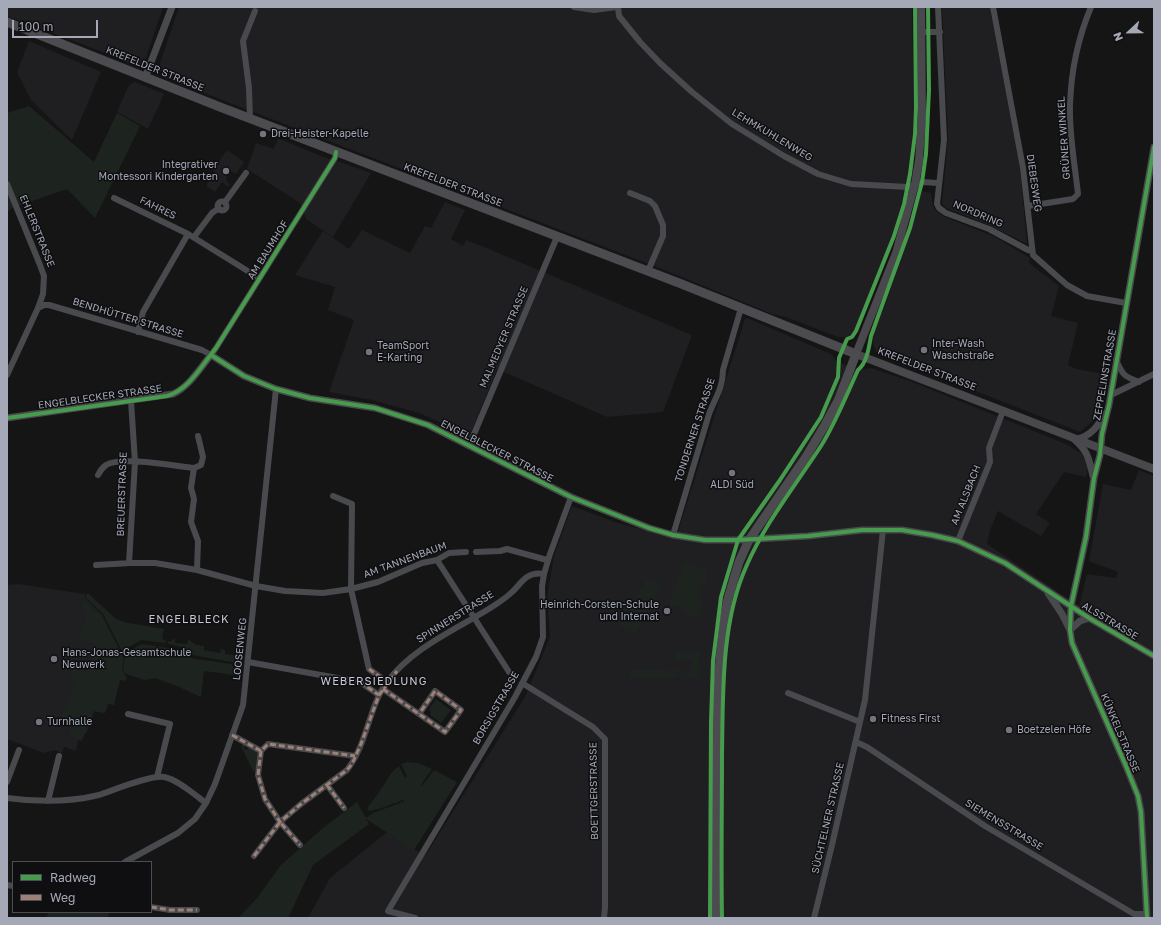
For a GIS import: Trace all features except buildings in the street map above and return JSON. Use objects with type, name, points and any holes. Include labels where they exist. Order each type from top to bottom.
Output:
[{"type":"main road","points":[[716,918],[716,773],[719,659],[728,599],[739,562],[749,540],[806,457],[838,401],[896,252],[915,184],[919,160],[922,117],[921,7]]},
{"type":"main road","name":"KREFELDER STRASSE","points":[[7,22],[250,119],[648,271],[856,354],[1154,469]]},
{"type":"street","points":[[145,78],[172,7]]},
{"type":"street","points":[[574,7],[594,10],[617,7]]},
{"type":"street","name":"LEHMKUHLENWEG","points":[[617,7],[619,16],[640,42],[660,63],[692,92],[732,124],[784,156],[818,174],[852,184],[908,187],[915,184]]},
{"type":"street","name":"NORDRING","points":[[938,7],[944,140],[938,183],[937,204],[942,211],[989,230],[1032,251]]},
{"type":"street","name":"DIEBESWEG","points":[[993,7],[1023,168],[1032,251]]},
{"type":"street","name":"GRÜNER WINKEL","points":[[1028,206],[1073,199],[1078,194],[1071,131],[1071,89],[1073,68],[1077,50],[1091,7]]},
{"type":"street","points":[[250,119],[249,88],[243,41],[256,11]]},
{"type":"street","points":[[922,32],[940,32]]},
{"type":"street","name":"ZEPPELINSTRASSE","points":[[1071,606],[1086,537],[1102,434],[1110,405],[1116,360],[1154,147]]},
{"type":"street","name":"AM BAUMHOF","points":[[211,355],[335,158],[336,152]]},
{"type":"street","points":[[138,332],[143,312],[191,235],[212,213],[219,208],[219,203],[225,202],[246,172]]},
{"type":"street","points":[[915,184],[922,182],[938,183]]},
{"type":"street","name":"EHLERSTRASSE","points":[[7,184],[44,276],[43,294],[38,308],[7,375]]},
{"type":"street","points":[[630,194],[650,201],[655,206],[663,225],[663,236],[648,271]]},
{"type":"street","name":"FAHRES","points":[[114,198],[191,235],[259,278]]},
{"type":"street","name":"MALMEDYER STRASSE","points":[[469,446],[558,237]]},
{"type":"street","points":[[1032,251],[1036,259],[1067,285],[1088,296],[1126,303]]},
{"type":"street","name":"BENDHÜTTER STRASSE","points":[[38,308],[44,305],[49,305],[202,350],[211,355]]},
{"type":"street","name":"TONDERNER STRASSE","points":[[673,535],[709,414],[723,380],[723,370],[741,308]]},
{"type":"street","name":"ENGELBLECKER STRASSE","points":[[7,418],[167,396],[179,392],[211,355],[244,376],[276,389],[310,398],[375,408],[428,425],[571,497],[649,528],[673,535],[705,540],[749,540],[883,530]]},
{"type":"street","points":[[1116,360],[1121,372],[1126,377],[1139,382]]},
{"type":"street","points":[[1111,396],[1154,374]]},
{"type":"street","name":"LOOSENWEG","points":[[127,861],[178,832],[194,819],[206,803],[215,784],[243,705],[276,389]]},
{"type":"street","name":"BREUERSTRASSE","points":[[129,563],[135,462],[131,401]]},
{"type":"street","points":[[1074,438],[1086,437],[1096,428],[1110,405]]},
{"type":"street","name":"AM ALSBACH","points":[[958,541],[990,462],[988,448],[1003,411]]},
{"type":"street","points":[[98,475],[101,469],[106,465],[125,461],[194,468],[201,465],[203,457],[198,436]]},
{"type":"street","points":[[1074,438],[1085,449],[1094,478]]},
{"type":"street","points":[[194,468],[191,488],[194,499],[191,522],[198,541],[197,570]]},
{"type":"street","name":"AM TANNENBAUM","points":[[333,496],[352,504],[351,589]]},
{"type":"street","name":"BORSIGSTRASSE","points":[[415,918],[388,911],[515,698],[536,657],[543,637],[542,586],[544,574],[571,497]]},
{"type":"street","name":"ALSSTRASSE","points":[[883,530],[912,531],[958,541],[1005,563],[1089,618],[1154,656]]},
{"type":"street","name":"SÜCHTELNER STRASSE","points":[[814,918],[865,700],[871,656],[883,530]]},
{"type":"street","points":[[476,552],[500,551],[506,549],[548,560]]},
{"type":"street","name":"AM TANNENBAUM","points":[[96,565],[155,563],[197,570],[256,586],[285,591],[323,593],[351,589],[378,582],[422,563],[437,560],[449,553],[466,552]]},
{"type":"street","points":[[437,560],[509,672]]},
{"type":"street","name":"SPINNERSTRASSE","points":[[254,856],[280,822],[301,804],[347,770],[361,744],[379,695],[387,682],[397,671],[414,655],[512,593],[526,577],[537,572],[544,574]]},
{"type":"street","points":[[351,589],[369,669],[387,682]]},
{"type":"street","points":[[1045,589],[1062,614],[1070,630],[1080,621],[1089,618]]},
{"type":"street","name":"KÜNKELSTRASSE","points":[[1071,606],[1070,630],[1072,643],[1138,796],[1141,812],[1147,916]]},
{"type":"street","points":[[248,662],[360,682],[379,695]]},
{"type":"street","name":"BOETTGERSTRASSE","points":[[522,683],[593,727],[604,739],[604,918]]},
{"type":"street","points":[[383,689],[444,732],[461,710],[435,692],[419,714]]},
{"type":"street","points":[[788,693],[860,722]]},
{"type":"street","points":[[128,714],[170,724],[157,777]]},
{"type":"street","points":[[232,735],[261,751]]},
{"type":"street","name":"SIEMENSSTRASSE","points":[[856,742],[867,747],[965,814],[1060,871],[1134,914],[1147,916]]},
{"type":"street","points":[[300,845],[280,822],[265,799],[258,775],[261,751],[268,744],[355,756]]},
{"type":"street","points":[[7,782],[19,750]]},
{"type":"street","points":[[48,801],[59,756]]},
{"type":"street","points":[[7,798],[28,801],[48,801],[81,798],[98,795],[157,777],[165,777],[178,783],[206,803]]},
{"type":"street","points":[[327,785],[344,808]]},
{"type":"street","points":[[152,907],[170,910],[197,910]]},
{"type":"shaded area","points":[[7,7],[163,7],[145,61],[137,67],[108,54],[7,16]]},
{"type":"shaded area","points":[[179,7],[912,7],[914,107],[913,134],[908,175],[893,236],[855,330],[852,335],[838,337],[786,317],[772,314],[662,269],[165,78],[159,68]]},
{"type":"shaded area","points":[[942,7],[990,7],[1020,169],[1027,244],[989,225],[946,208],[942,204],[948,138]]},
{"type":"shaded area","points":[[29,41],[101,72],[72,140],[31,100],[17,72]]},
{"type":"shaded area","points":[[135,82],[164,94],[148,129],[117,112],[129,85]]},
{"type":"shaded area","points":[[29,106],[94,162],[117,113],[140,126],[95,218],[67,189],[12,208],[7,212],[7,113]]},
{"type":"shaded area","points":[[278,138],[323,157],[371,173],[333,237],[306,219],[300,203],[247,169],[256,143],[274,149]]},
{"type":"shaded area","name":"Integrativer Montessori Kindergarten","points":[[227,150],[244,162],[236,174],[230,171],[228,174],[226,181],[230,184],[228,187],[222,182],[215,192],[206,186],[215,171],[213,170]]},
{"type":"shaded area","points":[[922,191],[931,193],[933,206],[936,211],[945,217],[995,237],[1030,258],[1029,263],[1059,286],[1051,316],[1078,323],[1068,365],[1076,369],[1105,374],[1095,419],[1080,432],[876,352],[872,339],[873,335],[885,306]]},
{"type":"shaded area","points":[[445,202],[465,210],[451,239],[463,246],[466,240],[692,335],[663,412],[607,417],[497,369],[469,437],[419,413],[372,400],[329,392],[354,320],[328,310],[335,287],[295,275],[323,231],[349,249],[362,230],[410,253],[425,226],[431,228]]},
{"type":"shaded area","points":[[747,318],[831,354],[837,362],[860,370],[871,368],[910,381],[1066,444],[1081,453],[1089,465],[1086,477],[1064,472],[1036,514],[1050,523],[1041,536],[998,511],[990,530],[987,544],[1079,606],[1087,574],[1116,578],[1118,572],[1089,561],[1103,484],[1131,490],[1139,470],[1154,476],[1154,918],[308,918],[330,878],[387,832],[425,856],[525,697],[550,637],[547,597],[554,556],[572,506],[618,523],[676,538],[745,319]]},
{"type":"shaded area","points":[[686,560],[688,561],[687,563],[703,567],[707,572],[706,586],[701,581],[698,594],[702,601],[698,619],[682,611],[682,608],[679,605],[673,607],[669,603]]},
{"type":"shaded area","points":[[647,579],[662,584],[635,634],[620,626]]},
{"type":"shaded area","points":[[19,584],[85,594],[85,598],[102,615],[123,656],[108,675],[86,734],[80,734],[76,751],[64,747],[62,753],[54,750],[44,753],[7,739],[7,585]]},
{"type":"shaded area","points":[[86,594],[89,594],[116,619],[128,623],[164,629],[162,638],[166,641],[166,643],[141,640],[122,651],[103,614],[86,598]]},
{"type":"shaded area","points":[[84,599],[101,616],[124,659],[122,670],[127,678],[125,681],[120,680],[114,705],[108,704],[105,713],[93,711],[82,741],[69,737],[80,706],[67,701],[76,684],[69,681],[74,668],[87,673],[97,647],[94,646],[94,644],[78,638],[88,612],[81,606]]},
{"type":"shaded area","points":[[175,638],[175,643],[187,644],[189,640],[196,645],[204,646],[204,650],[220,653],[221,649],[225,650],[225,654],[241,656],[242,652],[244,656],[242,670],[232,662],[192,655],[182,647],[168,644],[168,641],[170,642]]},
{"type":"shaded area","points":[[142,644],[181,650],[190,658],[231,664],[236,671],[242,674],[242,676],[204,671],[201,697],[155,678],[145,680],[126,674],[123,670],[125,658],[123,654]]},
{"type":"shaded area","points":[[699,652],[700,678],[680,678],[689,675],[693,659],[675,661],[675,653]]},
{"type":"shaded area","points":[[679,667],[679,673],[676,673],[680,678],[630,678],[630,669],[673,671]]},
{"type":"shaded area","points":[[436,699],[451,710],[441,723],[430,715],[431,712],[429,709]]},
{"type":"shaded area","points":[[67,702],[79,707],[71,729],[58,725]]},
{"type":"shaded area","points":[[243,744],[245,745],[244,749],[247,750],[248,747],[258,752],[255,771],[253,771],[241,746]]},
{"type":"shaded area","points":[[407,762],[418,763],[432,769],[421,785],[422,786],[434,770],[457,782],[414,850],[366,819],[369,824],[313,865],[288,918],[238,918],[258,897],[281,865],[323,828],[357,802],[366,818],[374,813],[404,801],[404,799],[394,804],[369,811],[367,808],[396,768],[399,766],[405,778],[407,776],[401,764]]},
{"type":"shaded area","points":[[48,913],[110,913],[107,918],[47,918]]},
{"type":"marked path","points":[[369,669],[387,682]]},
{"type":"marked path","points":[[261,751],[258,775],[265,799],[280,822],[301,804],[347,770],[352,764],[379,695],[397,671]]},
{"type":"marked path","points":[[360,682],[379,695]]},
{"type":"marked path","points":[[383,689],[445,732],[461,710],[435,691],[419,714]]},
{"type":"marked path","points":[[232,735],[261,751],[268,744],[355,756]]},
{"type":"marked path","points":[[327,785],[344,808]]},
{"type":"marked path","points":[[254,856],[280,822],[300,845]]},
{"type":"marked path","points":[[152,907],[170,910],[197,910]]},
{"type":"cycle path","points":[[710,918],[711,722],[713,661],[721,597],[738,540],[780,480],[821,417],[838,377],[839,358],[847,339],[852,337],[856,331],[894,236],[904,204],[910,174],[915,134],[915,7]]},
{"type":"cycle path","points":[[722,918],[723,683],[732,611],[746,567],[762,535],[821,446],[836,418],[858,370],[866,359],[871,336],[910,228],[922,182],[926,154],[929,90],[928,7]]},
{"type":"cycle path","points":[[1147,918],[1141,812],[1138,796],[1072,643],[1070,630],[1071,606],[1086,537],[1094,478],[1100,455],[1102,434],[1109,405],[1154,147]]},
{"type":"cycle path","points":[[7,418],[167,396],[182,388],[194,376],[216,348],[335,158],[336,152]]},
{"type":"cycle path","points":[[211,355],[244,376],[276,389],[310,398],[375,408],[428,425],[571,497],[649,528],[673,535],[705,540],[738,540],[808,536],[862,530],[902,530],[958,541],[1005,563],[1089,618],[1154,656]]},
{"type":"place","name":"Drei-Heister-Kapelle","points":[[263,134]]},
{"type":"place","name":"Integrativer Montessori Kindergarten","points":[[226,171]]},
{"type":"place","name":"Inter-Wash Waschstraße","points":[[924,350]]},
{"type":"place","name":"TeamSport E-Karting","points":[[369,352]]},
{"type":"place","name":"ALDI Süd","points":[[732,473]]},
{"type":"place","name":"Heinrich-Corsten-Schule und Internat","points":[[667,611]]},
{"type":"place","name":"Hans-Jonas-Gesamtschule Neuwerk","points":[[54,659]]},
{"type":"place","name":"Fitness First","points":[[873,719]]},
{"type":"place","name":"Turnhalle","points":[[39,722]]},
{"type":"place","name":"Boetzelen Höfe","points":[[1009,730]]},
{"type":"district","name":"ENGELBLECK","points":[[189,620]]},
{"type":"district","name":"WEBERSIEDLUNG","points":[[374,682]]}]
